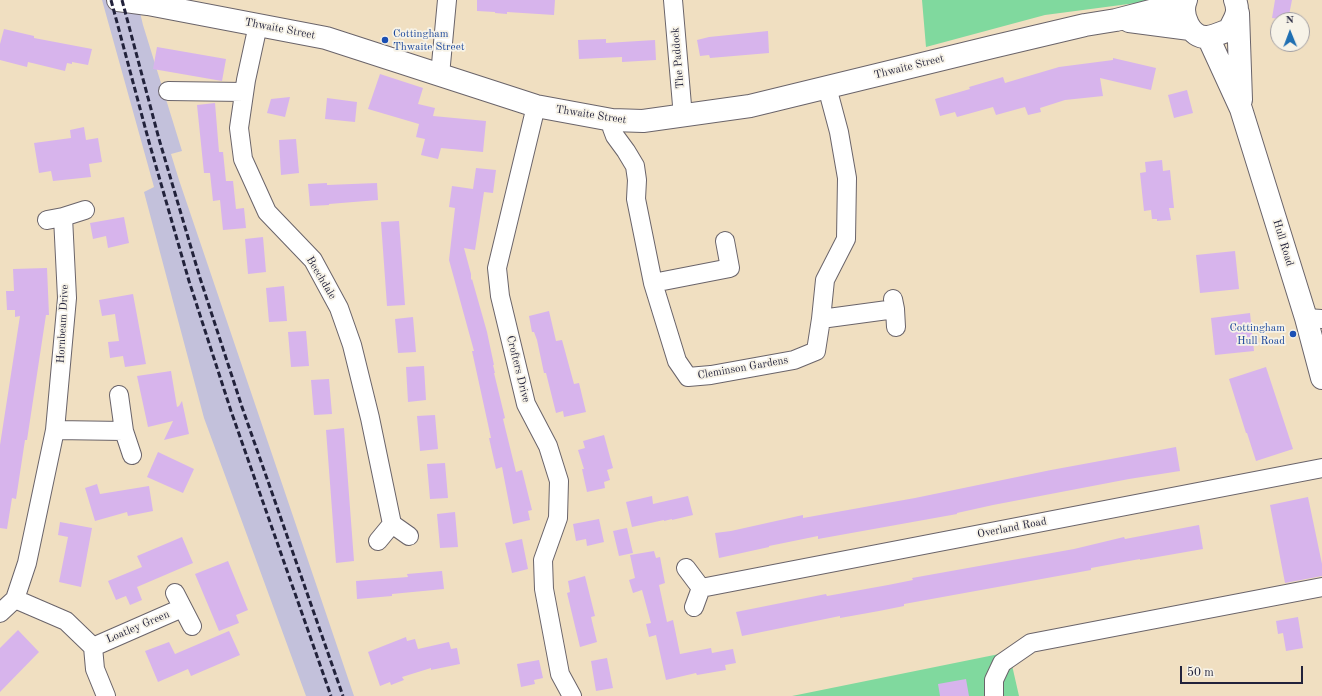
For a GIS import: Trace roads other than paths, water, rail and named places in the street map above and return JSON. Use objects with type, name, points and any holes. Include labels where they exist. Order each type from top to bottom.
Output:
[{"type":"main road","name":"Thwaite Street","points":[[118,0],[180,5],[258,25],[326,38],[536,106],[612,120],[643,121],[750,106],[1008,43],[1085,25],[1116,20],[1185,1]]},
{"type":"main road","name":"Hull Road","points":[[1185,1],[1184,15],[1199,33],[1241,109],[1314,318],[1322,378]]},
{"type":"main road","name":"Hull Road","points":[[1237,7],[1241,109]]},
{"type":"main road","points":[[1199,33],[1229,30],[1237,7]]},
{"type":"main road","name":"Thwaite Street","points":[[1116,20],[1199,33]]},
{"type":"street","points":[[440,75],[447,0]]},
{"type":"street","name":"The Paddock","points":[[673,0],[683,116]]},
{"type":"street","name":"Beechdale","points":[[258,25],[244,92],[239,128],[243,159],[267,212],[313,260],[339,308],[352,344],[370,418],[392,524]]},
{"type":"street","name":"Cleminson Gardens","points":[[612,120],[612,128],[615,136],[635,166],[637,180],[636,199],[653,283],[677,361],[688,377],[711,375],[794,360],[816,351],[822,319],[825,280],[846,239],[848,178],[839,132],[827,87]]},
{"type":"street","points":[[168,91],[244,92]]},
{"type":"street","name":"Crofters Drive","points":[[536,106],[497,268],[500,296],[526,404],[548,446],[559,481],[558,518],[543,560],[544,589],[560,674],[569,695]]},
{"type":"street","name":"Hornbeam Drive","points":[[0,613],[15,598],[27,563],[55,430],[67,298],[55,218],[85,210]]},
{"type":"street","points":[[653,283],[730,268],[725,241]]},
{"type":"street","points":[[822,319],[894,304],[896,327]]},
{"type":"street","points":[[119,395],[124,431],[132,455]]},
{"type":"street","points":[[55,430],[124,431]]},
{"type":"street","name":"Overland Road","points":[[702,588],[1322,468]]},
{"type":"street","points":[[378,540],[392,524],[409,536]]},
{"type":"street","points":[[686,568],[702,588],[694,607]]},
{"type":"street","points":[[994,696],[994,680],[1002,664],[1031,643],[1322,587]]},
{"type":"street","name":"Loatley Green","points":[[15,598],[66,621],[93,647],[95,669],[106,696]]},
{"type":"street","name":"Loatley Green","points":[[93,647],[178,600],[192,626]]},
{"type":"railway","points":[[111,0],[149,142],[189,281],[231,411],[331,696]]},
{"type":"railway","points":[[122,0],[159,139],[200,278],[242,407],[343,696]]},
{"type":"place","name":"Cottingham Thwaite Street","points":[[385,40]]},
{"type":"place","name":"Cottingham Hull Road","points":[[1293,334]]}]
